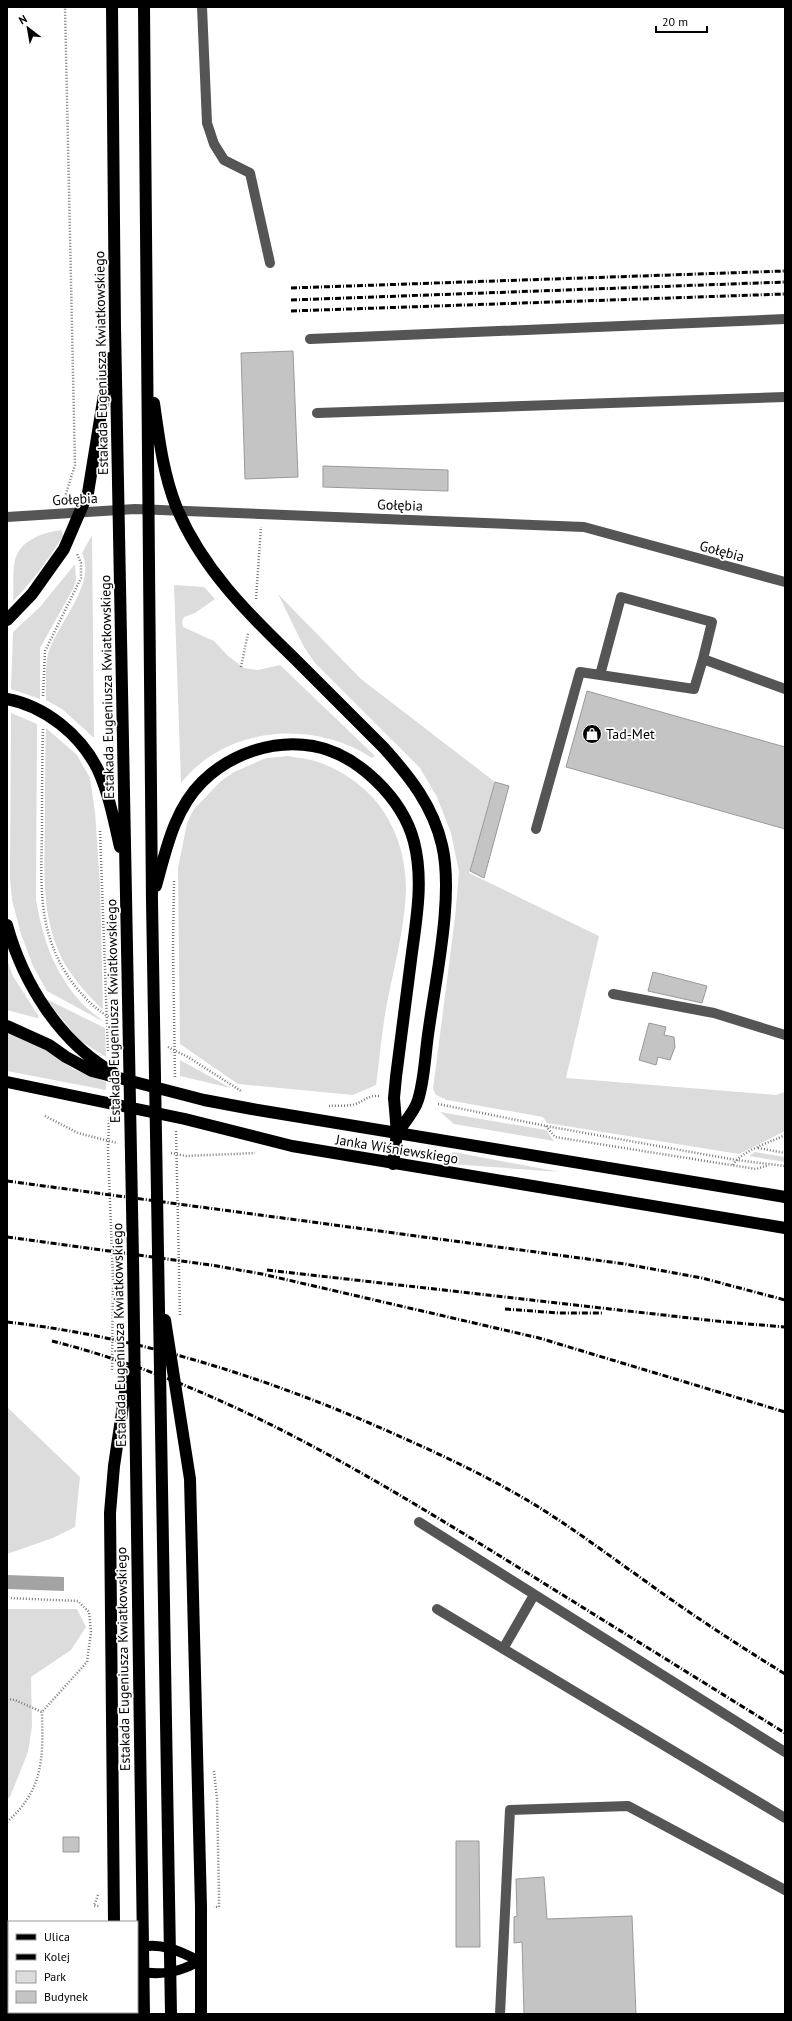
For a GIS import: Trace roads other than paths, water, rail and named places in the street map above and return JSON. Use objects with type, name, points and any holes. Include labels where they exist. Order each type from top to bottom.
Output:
[{"type":"highway","name":"Estakada Eugeniusza Kwiatkowskiego","points":[[112,7],[115,327],[126,869],[144,2014]]},
{"type":"highway","points":[[144,7],[152,901],[171,2014]]},
{"type":"highway","points":[[7,620],[32,594],[64,549],[88,494],[115,327]]},
{"type":"highway","points":[[147,356],[162,462],[176,505],[199,551],[221,582],[247,613],[384,748],[404,771],[425,800],[434,820],[442,846],[446,872],[443,922],[418,1101],[397,1133]]},
{"type":"highway","points":[[7,699],[40,710],[59,721],[86,752],[97,769],[106,791],[126,869]]},
{"type":"highway","points":[[152,901],[168,840],[183,806],[202,783],[230,760],[256,749],[289,745],[314,746],[340,756],[371,775],[391,795],[405,819],[414,842],[419,885],[419,901],[394,1098],[397,1133],[393,1164]]},
{"type":"highway","points":[[7,925],[23,971],[35,993],[51,1016],[95,1061],[129,1081]]},
{"type":"highway","name":"Janka Wiśniewskiego","points":[[7,1026],[21,1031],[49,1045],[66,1057],[92,1071],[246,1108],[785,1197]]},
{"type":"highway","name":"Janka Wiśniewskiego","points":[[7,1082],[185,1118],[292,1146],[785,1228]]},
{"type":"highway","points":[[158,1276],[190,1479],[201,1907],[199,1960],[201,2014]]},
{"type":"highway","points":[[114,1921],[110,1513],[114,1466],[133,1334]]},
{"type":"main road","points":[[138,1948],[158,1946],[169,1948],[181,1951],[199,1960],[189,1967],[158,1975],[138,1971]]},
{"type":"street","points":[[202,7],[207,123],[214,144],[224,160],[250,173],[270,263]]},
{"type":"street","points":[[310,339],[785,319]]},
{"type":"street","points":[[317,413],[785,397]]},
{"type":"street","name":"Gołębia","points":[[7,517],[135,509],[584,527],[785,582]]},
{"type":"street","points":[[536,829],[580,672],[600,675],[694,689],[712,622],[621,597],[600,675]]},
{"type":"street","points":[[703,659],[785,689]]},
{"type":"street","points":[[613,994],[714,1013],[785,1034]]},
{"type":"street","points":[[419,1522],[785,1752]]},
{"type":"street","points":[[503,1649],[534,1594]]},
{"type":"street","points":[[437,1609],[785,1818]]},
{"type":"street","points":[[500,2014],[510,1810],[628,1806],[785,1890]]},
{"type":"railway","points":[[291,288],[785,271]]},
{"type":"railway","points":[[291,300],[785,282]]},
{"type":"railway","points":[[291,311],[785,294]]},
{"type":"railway","points":[[7,1181],[625,1264],[702,1278],[785,1300]]},
{"type":"railway","points":[[7,1237],[211,1265],[262,1274],[539,1338],[785,1412]]},
{"type":"railway","points":[[267,1270],[725,1322],[785,1327]]},
{"type":"railway","points":[[505,1309],[559,1313],[603,1313]]},
{"type":"railway","points":[[7,1322],[106,1338],[203,1362],[297,1394],[344,1412],[410,1441],[451,1460],[529,1501],[586,1538],[698,1618],[785,1674]]},
{"type":"railway","points":[[52,1341],[112,1358],[171,1380],[228,1404],[284,1431],[393,1491],[447,1523],[785,1733]]},
{"type":"place","name":"Tad-Met","points":[[592,734]]}]
